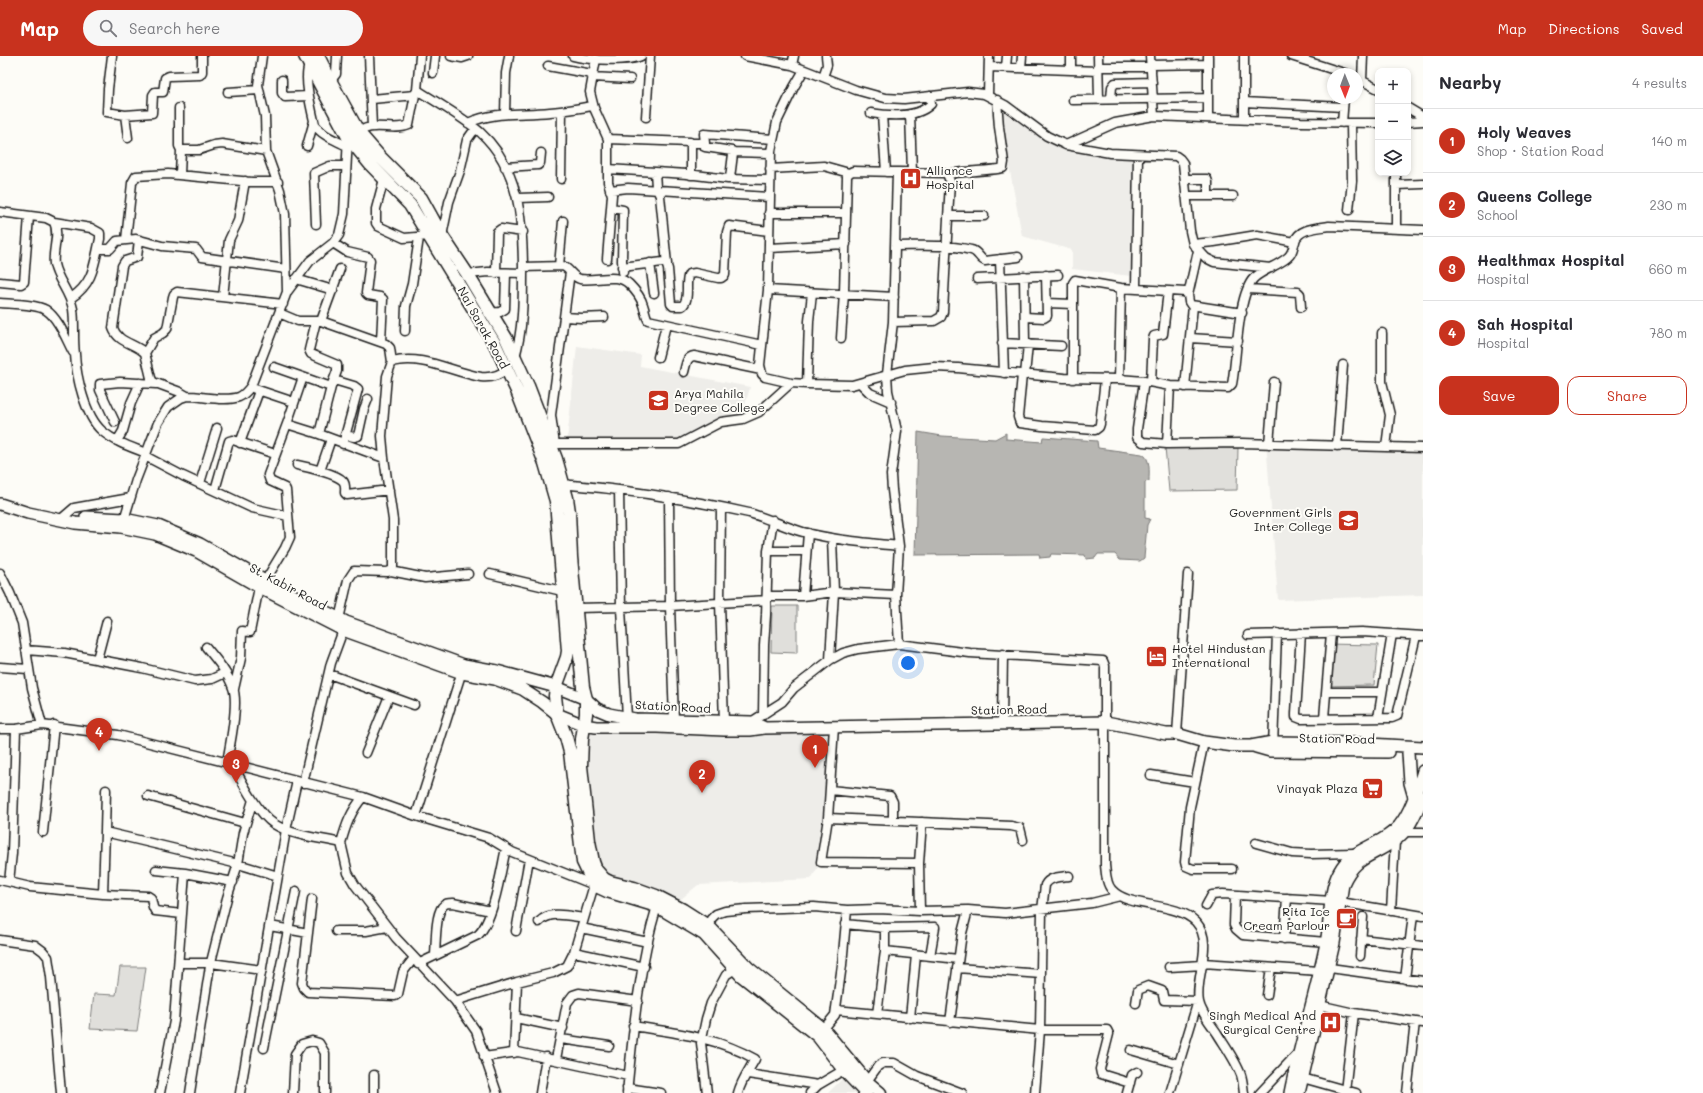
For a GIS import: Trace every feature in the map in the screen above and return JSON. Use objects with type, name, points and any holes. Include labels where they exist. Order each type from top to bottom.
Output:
[{"type":"main road","name":"Nai Sarak Road","points":[[318,56],[326,86],[351,139],[359,152],[410,205],[424,237],[477,315],[495,344],[507,369],[553,444],[564,485],[569,512],[580,656],[586,699],[581,766],[589,841],[596,870],[604,879],[656,896],[683,910],[708,926],[748,968],[821,1033]]},
{"type":"main road","name":"Nai Sarak Road","points":[[307,61],[326,86]]},
{"type":"main road","name":"Nai Sarak Road","points":[[351,139],[393,171],[421,198],[442,236],[468,274],[515,356],[538,444],[552,484],[558,514],[562,591],[568,651],[556,687]]},
{"type":"main road","points":[[556,687],[555,696],[558,714],[570,752],[583,862],[594,885],[606,891],[657,906],[704,934],[735,969],[821,1033],[863,1089],[880,1093]]},
{"type":"street","points":[[112,56],[107,112],[125,115],[152,113],[153,95],[155,92],[163,92],[165,78],[169,76],[200,75],[202,72],[202,56]]},
{"type":"street","points":[[262,56],[258,80],[259,90],[265,116],[266,151],[278,182],[285,214],[287,292]]},
{"type":"street","points":[[326,86],[336,74],[337,56]]},
{"type":"street","points":[[370,56],[372,127]]},
{"type":"street","points":[[123,523],[145,454],[158,423],[168,407],[181,398],[187,396],[239,397],[250,388],[287,292],[310,261],[333,243],[339,235],[344,214],[346,166],[351,139],[361,130],[372,127],[403,127],[409,124],[416,93],[420,56]]},
{"type":"street","points":[[433,73],[435,56]]},
{"type":"street","points":[[451,56],[462,58],[468,56]]},
{"type":"street","points":[[505,114],[506,73],[509,56]]},
{"type":"street","points":[[574,56],[596,59],[634,59],[641,56]]},
{"type":"street","points":[[646,117],[650,56]]},
{"type":"street","points":[[745,56],[792,65],[856,90],[885,98],[904,99],[968,92],[988,95],[1047,136],[1066,145],[1094,151],[1138,155],[1171,155],[1180,159],[1183,163],[1190,231],[1193,244],[1198,251],[1206,258],[1214,262],[1271,268]]},
{"type":"street","points":[[792,65],[794,56]]},
{"type":"street","points":[[823,77],[827,65],[826,56]]},
{"type":"street","points":[[988,95],[989,56]]},
{"type":"street","points":[[1006,68],[1007,56]]},
{"type":"street","points":[[1021,68],[1022,56]]},
{"type":"street","points":[[1071,56],[1071,70]]},
{"type":"street","points":[[1098,56],[1099,99]]},
{"type":"street","points":[[1150,56],[1154,116]]},
{"type":"street","points":[[1244,56],[1244,119]]},
{"type":"street","points":[[1291,56],[1328,68]]},
{"type":"street","points":[[1361,68],[1363,56]]},
{"type":"street","points":[[596,59],[590,92],[593,106],[608,140],[608,185],[612,208],[607,259]]},
{"type":"street","points":[[989,67],[1071,70],[1151,66],[1208,60],[1208,118]]},
{"type":"street","points":[[307,61],[309,96],[314,121],[318,130],[351,139]]},
{"type":"street","points":[[548,66],[592,76],[630,79]]},
{"type":"street","points":[[804,70],[777,122],[771,153],[768,290],[761,370],[765,377],[791,383],[843,385],[860,383],[905,370],[934,367],[1074,379],[1119,379],[1170,386],[1223,389],[1230,387],[1234,372],[1242,313],[1248,289],[1254,279],[1289,256],[1298,235],[1315,228],[1329,226],[1423,230]]},
{"type":"street","points":[[282,80],[283,96],[309,96]]},
{"type":"street","points":[[1363,81],[1375,87]]},
{"type":"street","points":[[1111,99],[1112,87],[1115,83],[1152,82]]},
{"type":"street","points":[[228,92],[259,90]]},
{"type":"street","points":[[372,99],[416,93],[468,123],[476,129],[498,154],[518,198],[523,232],[521,330],[515,356]]},
{"type":"street","points":[[871,113],[882,115],[910,114],[926,108],[931,104],[930,96]]},
{"type":"street","points":[[1073,100],[1208,98]]},
{"type":"street","points":[[770,169],[824,166],[850,173],[853,171],[947,174],[985,169],[999,170],[1003,168],[1004,162],[999,135],[997,100]]},
{"type":"street","points":[[1244,102],[1343,107]]},
{"type":"street","points":[[1343,104],[1347,123],[1352,181],[1349,210]]},
{"type":"street","points":[[468,123],[486,116],[562,111],[593,106]]},
{"type":"street","points":[[179,108],[180,175]]},
{"type":"street","points":[[1411,110],[1423,117]]},
{"type":"street","points":[[561,179],[562,111]]},
{"type":"street","points":[[910,114],[912,172]]},
{"type":"street","points":[[125,115],[128,138]]},
{"type":"street","points":[[882,115],[886,172]]},
{"type":"street","points":[[1066,145],[1115,123],[1154,116],[1375,123]]},
{"type":"street","points":[[307,146],[314,121]]},
{"type":"street","points":[[1411,122],[1423,121]]},
{"type":"street","points":[[442,236],[449,202],[460,171],[468,140],[476,129]]},
{"type":"street","points":[[771,153],[733,152],[729,150],[705,147],[704,134],[773,139]]},
{"type":"street","points":[[608,140],[705,143]]},
{"type":"street","points":[[691,175],[692,143]]},
{"type":"street","points":[[180,150],[199,150],[222,144],[266,151]]},
{"type":"street","points":[[724,179],[730,178],[733,152]]},
{"type":"street","points":[[505,168],[538,165],[540,162],[541,153]]},
{"type":"street","points":[[1136,289],[1138,155]]},
{"type":"street","points":[[316,224],[314,173],[332,165],[346,166]]},
{"type":"street","points":[[608,169],[724,179],[770,180]]},
{"type":"street","points":[[655,172],[657,189],[660,196],[671,304],[673,306],[682,306],[686,302],[687,278],[689,274],[695,273],[718,278],[725,275],[727,232],[729,226],[769,231]]},
{"type":"street","points":[[897,172],[893,322],[887,374],[888,391],[892,402],[897,431],[891,475],[899,546],[896,595],[899,644]]},
{"type":"street","points":[[841,338],[846,244],[846,180],[850,173]]},
{"type":"street","points":[[893,322],[934,321],[941,317],[943,312],[950,181],[947,174]]},
{"type":"street","points":[[126,240],[134,177],[138,175],[180,175],[245,181],[278,182]]},
{"type":"street","points":[[1396,176],[1396,229]]},
{"type":"street","points":[[384,179],[376,209],[376,223],[378,226],[404,238],[424,237],[406,306],[405,331]]},
{"type":"street","points":[[721,194],[724,179]]},
{"type":"street","points":[[1185,179],[1207,179],[1208,196]]},
{"type":"street","points":[[223,297],[226,260],[230,236],[238,221],[245,181]]},
{"type":"street","points":[[1396,184],[1423,184]]},
{"type":"street","points":[[610,190],[628,188],[657,189],[770,197]]},
{"type":"street","points":[[1186,196],[1233,196]]},
{"type":"street","points":[[518,198],[548,197]]},
{"type":"street","points":[[612,208],[624,210],[622,267],[624,280],[640,298],[648,320],[762,345]]},
{"type":"street","points":[[0,212],[46,218],[54,222],[91,228],[100,233],[98,249],[90,280],[80,292],[71,298]]},
{"type":"street","points":[[769,213],[846,212]]},
{"type":"street","points":[[0,282],[21,284],[24,282],[29,216]]},
{"type":"street","points":[[948,216],[984,216]]},
{"type":"street","points":[[559,266],[563,221]]},
{"type":"street","points":[[54,222],[56,231],[53,255],[56,271],[71,298],[74,314],[74,354],[81,387],[86,404],[101,430],[117,441],[252,508],[288,516]]},
{"type":"street","points":[[496,273],[497,232],[501,229],[523,232]]},
{"type":"street","points":[[1193,244],[1257,235],[1295,242]]},
{"type":"street","points":[[98,249],[110,249],[116,241],[133,238],[162,246],[196,249],[202,257],[286,269]]},
{"type":"street","points":[[139,240],[137,257],[125,261],[122,266],[113,328],[117,336],[123,341],[145,353]]},
{"type":"street","points":[[333,243],[341,249],[368,257],[370,260],[366,293],[368,295],[383,298],[381,342]]},
{"type":"street","points":[[769,248],[846,244]]},
{"type":"street","points":[[895,246],[946,247],[972,250],[983,260],[1018,257]]},
{"type":"street","points":[[1198,251],[1188,295],[1188,302],[1193,306],[1242,313]]},
{"type":"street","points":[[1000,259],[1004,373]]},
{"type":"street","points":[[622,267],[663,262],[667,264]]},
{"type":"street","points":[[650,263],[654,293]]},
{"type":"street","points":[[468,274],[506,273],[559,266],[566,267],[574,276],[582,279],[614,278],[624,280]]},
{"type":"street","points":[[319,434],[337,365],[311,354],[309,350],[318,321],[333,290],[340,269]]},
{"type":"street","points":[[553,444],[551,415],[570,272]]},
{"type":"street","points":[[477,315],[506,309],[506,273]]},
{"type":"street","points":[[1025,317],[1046,317],[1046,275]]},
{"type":"street","points":[[977,279],[1058,275]]},
{"type":"street","points":[[1024,276],[1026,344],[1024,375],[1018,417],[1020,423],[1094,430],[1099,427],[1100,424],[1105,379]]},
{"type":"street","points":[[296,279],[333,290]]},
{"type":"street","points":[[1074,379],[1073,283],[1075,280],[1121,288],[1185,292],[1188,295]]},
{"type":"street","points":[[1119,379],[1121,288]]},
{"type":"street","points":[[1248,289],[1298,292],[1301,296],[1300,307]]},
{"type":"street","points":[[768,290],[894,296]]},
{"type":"street","points":[[1168,291],[1163,334],[1154,336],[1153,339],[1148,382],[1137,429],[1137,437],[1143,442],[1167,444],[1242,443],[1423,448]]},
{"type":"street","points":[[156,384],[150,378],[145,353],[154,338],[167,329],[174,294],[181,292],[283,304]]},
{"type":"street","points":[[807,384],[809,322],[812,293]]},
{"type":"street","points":[[0,303],[38,307],[46,310],[60,327],[74,354]]},
{"type":"street","points":[[1047,303],[1073,304]]},
{"type":"street","points":[[1185,387],[1193,306]]},
{"type":"street","points":[[279,313],[298,321],[318,321],[381,342],[390,348],[392,362],[388,370],[386,383],[382,436],[393,527],[394,563],[391,571]]},
{"type":"street","points":[[565,317],[604,317]]},
{"type":"street","points":[[658,357],[666,324]]},
{"type":"street","points":[[1382,333],[1382,382],[1390,415],[1386,447]]},
{"type":"street","points":[[1190,338],[1238,341]]},
{"type":"street","points":[[1002,343],[1061,346]]},
{"type":"street","points":[[684,372],[687,360],[691,356],[761,370]]},
{"type":"street","points":[[392,362],[409,360],[436,364],[481,376],[497,375],[507,369]]},
{"type":"street","points":[[1337,446],[1343,365]]},
{"type":"street","points":[[274,367],[303,377],[332,384],[354,386],[358,389],[344,439]]},
{"type":"street","points":[[303,377],[269,471],[268,478],[270,481],[284,488],[290,531],[288,541],[262,584],[250,632],[242,631],[241,658],[234,689],[234,707],[229,763],[253,800],[272,823],[286,830],[342,843]]},
{"type":"street","points":[[1269,444],[1274,382]]},
{"type":"street","points":[[115,422],[99,386],[102,383],[156,384],[187,396]]},
{"type":"street","points":[[117,441],[123,431],[131,404],[140,383]]},
{"type":"street","points":[[538,444],[679,444],[721,422],[743,419],[759,412],[791,383]]},
{"type":"street","points":[[860,383],[870,393],[892,402]]},
{"type":"street","points":[[1167,444],[1170,386]]},
{"type":"street","points":[[250,388],[294,402]]},
{"type":"street","points":[[240,442],[259,391]]},
{"type":"street","points":[[287,424],[319,434],[331,440],[358,436],[364,408],[368,399]]},
{"type":"street","points":[[200,483],[217,428]]},
{"type":"street","points":[[344,439],[384,458]]},
{"type":"street","points":[[215,490],[227,444],[231,440],[275,454]]},
{"type":"street","points":[[320,471],[331,440]]},
{"type":"street","points":[[297,465],[320,471],[342,480],[344,483],[345,493],[347,495],[389,490]]},
{"type":"street","points":[[552,484],[619,490],[669,497],[773,520],[808,533],[832,538],[899,546]]},
{"type":"street","points":[[619,490],[621,608],[627,718]]},
{"type":"street","name":"St. Kabir Road","points":[[0,496],[63,518]]},
{"type":"street","points":[[669,497],[670,606],[674,720]]},
{"type":"street","points":[[63,518],[70,510],[80,507],[130,498]]},
{"type":"street","name":"St. Kabir Road","points":[[0,504],[63,518],[158,526],[200,544],[262,584],[342,624],[463,669],[522,689],[558,714]]},
{"type":"street","points":[[721,508],[720,603],[724,722]]},
{"type":"street","points":[[763,715],[768,551],[773,520]]},
{"type":"street","points":[[803,596],[808,533]]},
{"type":"street","points":[[830,660],[834,592],[832,538]]},
{"type":"street","points":[[768,551],[806,551]]},
{"type":"street","points":[[240,1093],[286,830],[342,624],[348,580],[354,571],[391,571],[425,578],[468,574]]},
{"type":"street","points":[[0,573],[18,610],[25,633],[28,669],[42,725]]},
{"type":"street","points":[[490,574],[562,591]]},
{"type":"street","points":[[1177,734],[1188,574]]},
{"type":"street","points":[[576,608],[621,608],[720,603],[834,592],[896,595]]},
{"type":"street","points":[[97,659],[107,621]]},
{"type":"street","points":[[1248,635],[1277,633],[1362,632],[1420,636],[1399,714],[1395,717],[1378,718],[1301,719],[1296,717],[1301,633]]},
{"type":"street","points":[[1273,747],[1277,633]]},
{"type":"street","points":[[1324,718],[1331,633]]},
{"type":"street","points":[[1378,718],[1392,634]]},
{"type":"street","points":[[750,726],[782,702],[794,688],[830,660],[843,653],[858,649],[899,644],[970,653],[1104,661],[1106,722],[1105,865],[1107,880],[1112,890],[1120,896],[1174,910],[1187,915],[1196,922],[1203,938],[1203,964],[1198,990],[1198,1001],[1170,1093]]},
{"type":"street","points":[[206,647],[225,673],[234,689]]},
{"type":"street","points":[[26,650],[64,653],[195,680],[212,679],[225,673]]},
{"type":"street","points":[[1002,723],[1004,654]]},
{"type":"street","points":[[0,667],[28,669]]},
{"type":"street","points":[[416,816],[463,669]]},
{"type":"street","name":"St. Kabir Road","points":[[463,669],[497,671],[556,687]]},
{"type":"street","points":[[329,674],[414,705]]},
{"type":"street","name":"Station Road","points":[[556,687],[586,699],[602,712],[627,718],[724,722],[764,728],[1106,722],[1166,734],[1177,734],[1204,742],[1251,746],[1408,753],[1423,750]]},
{"type":"street","points":[[1327,692],[1382,692]]},
{"type":"street","points":[[366,753],[389,696]]},
{"type":"street","name":"Station Road","points":[[558,714],[584,725],[596,728],[750,726]]},
{"type":"street","points":[[43,832],[54,725]]},
{"type":"street","points":[[0,729],[54,725],[118,736],[363,797],[416,816],[489,838],[529,859],[594,885],[574,952],[567,966],[560,970],[455,1001]]},
{"type":"street","points":[[834,727],[828,818],[821,862],[918,863]]},
{"type":"street","points":[[9,882],[12,853],[16,728]]},
{"type":"street","points":[[1204,742],[1187,827],[1185,850],[1186,866],[1193,869],[1232,869]]},
{"type":"street","name":"Station Road","points":[[1273,747],[1351,743],[1423,750]]},
{"type":"street","points":[[1408,753],[1410,783],[1419,797]]},
{"type":"street","points":[[1290,1093],[1298,1077],[1319,1005],[1326,942],[1336,901],[1343,884],[1351,868],[1360,860],[1395,841],[1404,832],[1419,797],[1423,771]]},
{"type":"street","points":[[1151,775],[1195,782]]},
{"type":"street","points":[[103,894],[106,790]]},
{"type":"street","points":[[830,790],[890,796],[893,802],[893,820]]},
{"type":"street","points":[[148,796],[245,823]]},
{"type":"street","points":[[363,797],[356,805],[348,820],[342,843],[348,872],[355,885],[387,927],[416,961],[455,1001],[476,1031],[497,1093]]},
{"type":"street","points":[[1299,1093],[1299,1052],[1323,968],[1336,901],[1335,882],[1339,872],[1345,863],[1355,853],[1387,836],[1398,827],[1419,797]]},
{"type":"street","points":[[190,1093],[211,963],[227,898],[238,864],[245,823],[253,800]]},
{"type":"street","points":[[828,818],[982,824],[1017,827],[1021,830],[1022,840]]},
{"type":"street","points":[[920,911],[918,863],[922,822]]},
{"type":"street","points":[[105,832],[238,864],[278,876]]},
{"type":"street","points":[[1404,832],[1423,832]]},
{"type":"street","points":[[1391,911],[1395,841]]},
{"type":"street","points":[[1256,843],[1292,852],[1311,854],[1355,853]]},
{"type":"street","points":[[312,899],[302,983],[304,988],[308,992],[395,996],[398,994],[403,972],[416,961],[436,956],[478,935],[483,930],[491,912],[506,848]]},
{"type":"street","points":[[516,931],[529,859]]},
{"type":"street","points":[[156,870],[185,873],[233,882]]},
{"type":"street","points":[[160,1093],[174,1021],[185,873]]},
{"type":"street","points":[[1035,1093],[1040,1030],[1042,910],[1045,885],[1047,881],[1053,878],[1069,876]]},
{"type":"street","points":[[0,880],[30,887],[103,894],[148,896],[151,898],[155,911],[182,914]]},
{"type":"street","points":[[264,1048],[296,891]]},
{"type":"street","points":[[1206,906],[1212,895],[1235,895],[1336,901],[1423,916]]},
{"type":"street","points":[[1235,895],[1234,925],[1239,932],[1250,936],[1326,942]]},
{"type":"street","points":[[708,926],[711,919],[724,911],[781,907],[814,907],[847,910],[878,908],[920,911],[968,910],[1005,913],[1042,910],[1092,903],[1120,896]]},
{"type":"street","points":[[1284,939],[1287,898]]},
{"type":"street","points":[[436,956],[438,920],[442,906],[447,903],[453,903],[491,912]]},
{"type":"street","points":[[657,906],[651,925],[633,1026],[627,1090],[660,1093]]},
{"type":"street","points":[[821,1033],[835,1015],[842,965],[847,910]]},
{"type":"street","points":[[950,1022],[962,933],[968,910]]},
{"type":"street","points":[[539,922],[548,915],[555,914],[584,918]]},
{"type":"street","points":[[1405,979],[1413,915]]},
{"type":"street","points":[[1360,956],[1362,917]]},
{"type":"street","points":[[845,924],[885,928],[935,927],[930,956]]},
{"type":"street","points":[[270,926],[308,933]]},
{"type":"street","points":[[336,931],[366,931],[387,927]]},
{"type":"street","points":[[581,928],[648,942]]},
{"type":"street","points":[[877,1014],[885,951],[885,928]]},
{"type":"street","points":[[1361,939],[1423,946]]},
{"type":"street","points":[[0,940],[35,945],[48,957],[61,1093]]},
{"type":"street","points":[[885,951],[958,959]]},
{"type":"street","points":[[574,952],[644,967]]},
{"type":"street","points":[[910,1018],[916,955]]},
{"type":"street","points":[[179,963],[211,963],[262,970]]},
{"type":"street","points":[[1169,967],[1203,964],[1271,968],[1323,968],[1423,981]]},
{"type":"street","points":[[957,968],[1041,974]]},
{"type":"street","points":[[1267,995],[1271,968]]},
{"type":"street","points":[[707,1093],[701,1043],[706,1019],[711,1004],[726,975],[735,969]]},
{"type":"street","points":[[514,1053],[517,982]]},
{"type":"street","points":[[1136,1003],[1138,990],[1148,986],[1162,992],[1164,1000],[1198,1001]]},
{"type":"street","points":[[556,1060],[567,1003],[573,994],[579,993],[638,1001]]},
{"type":"street","points":[[1198,1001],[1241,1075],[1244,1093]]},
{"type":"street","points":[[1319,1005],[1354,1013],[1419,1022],[1407,1093]]},
{"type":"street","points":[[836,1010],[1040,1030],[1107,1030],[1109,1031],[1100,1072],[1103,1075],[1130,1083]]},
{"type":"street","points":[[1345,1091],[1354,1013]]},
{"type":"street","points":[[516,1018],[563,1028]]},
{"type":"street","points":[[633,1026],[702,1037],[740,1051],[755,1059],[748,1074],[741,1083],[738,1093]]},
{"type":"street","points":[[561,1039],[609,1046]]},
{"type":"street","points":[[293,1093],[295,1054],[302,1044],[312,1041],[319,1043],[325,1053],[325,1093]]},
{"type":"street","points":[[1131,1050],[1179,1064]]},
{"type":"street","points":[[484,1057],[518,1052],[628,1076]]},
{"type":"street","points":[[1260,1093],[1299,1052]]},
{"type":"street","points":[[540,1093],[546,1058]]},
{"type":"street","points":[[863,1089],[878,1066],[883,1063],[894,1063],[917,1076],[962,1093]]},
{"type":"street","points":[[810,1093],[818,1085],[848,1068]]},
{"type":"street","points":[[1127,1093],[1132,1075],[1137,1072]]},
{"type":"street","points":[[748,1074],[818,1085]]},
{"type":"street","points":[[374,1075],[374,1093]]},
{"type":"street","points":[[1298,1077],[1356,1093]]},
{"type":"shaded area","points":[[996,95],[1025,116],[1044,133],[1068,142],[1135,153],[1131,276],[1072,269],[1072,250],[1022,236]]},
{"type":"shaded area","name":"Arya Mahila Degree College","points":[[577,346],[641,355],[640,366],[750,387],[742,416],[674,442],[567,441]]},
{"type":"shaded area","points":[[918,432],[942,436],[995,439],[1006,433],[1006,439],[1042,442],[1043,437],[1097,441],[1098,448],[1142,454],[1147,459],[1149,470],[1149,481],[1145,482],[1145,518],[1150,519],[1147,525],[1144,558],[1140,561],[1120,560],[1115,554],[1098,554],[1095,558],[1086,559],[1085,555],[1051,554],[1050,557],[1040,558],[1039,554],[915,555]]},
{"type":"shaded area","name":"Government Girls Inter College","points":[[1266,441],[1423,445],[1423,595],[1278,600]]},
{"type":"shaded area","points":[[1165,447],[1238,448],[1237,490],[1169,491]]},
{"type":"shaded area","points":[[772,606],[797,606],[797,653],[771,652]]},
{"type":"shaded area","points":[[1326,644],[1378,645],[1374,685],[1324,686]]},
{"type":"shaded area","points":[[834,727],[821,862],[811,879],[698,885],[675,904],[602,885],[571,769],[577,732],[724,732]]},
{"type":"shaded area","points":[[120,967],[146,967],[137,1031],[90,1029],[94,994],[116,995]]},
{"type":"shaded area","points":[[845,1076],[860,1093],[828,1093]]},
{"type":"place","name":"Alliance Hospital","points":[[911,178]]},
{"type":"place","name":"Arya Mahila Degree College","points":[[659,401]]},
{"type":"place","name":"Government Girls Inter College","points":[[1348,520]]},
{"type":"place","name":"Hotel Hindustan International","points":[[1157,656]]},
{"type":"place","name":"Sah Hospital","points":[[99,751]]},
{"type":"place","name":"Holy Weaves","points":[[815,768]]},
{"type":"place","name":"Healthmax Hospital","points":[[236,783]]},
{"type":"place","name":"Vinayak Plaza","points":[[1373,789]]},
{"type":"place","name":"Queens College","points":[[702,793]]},
{"type":"place","name":"Rita Ice Cream Parlour","points":[[1346,919]]},
{"type":"place","name":"Singh Medical And Surgical Centre","points":[[1331,1023]]}]
